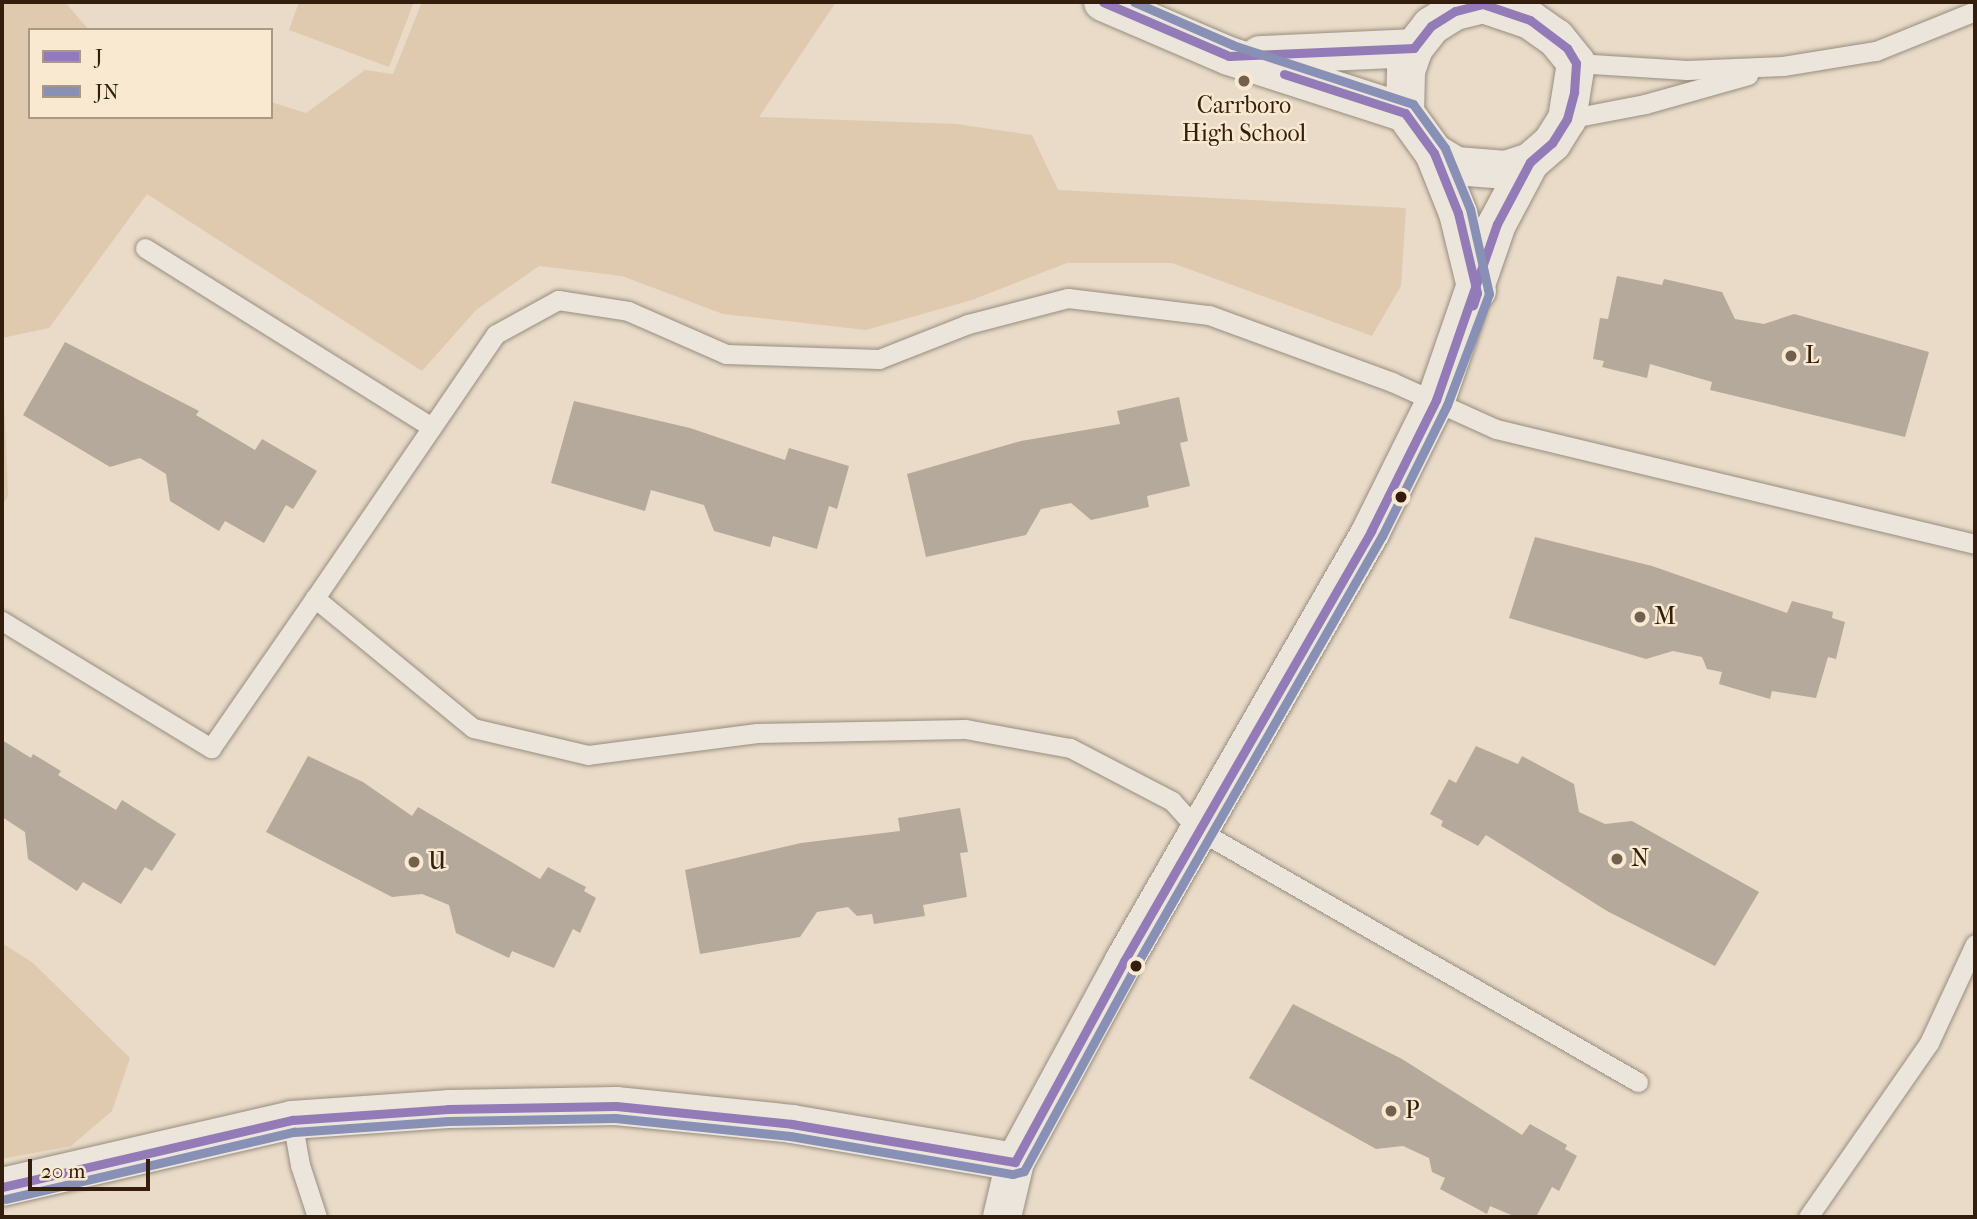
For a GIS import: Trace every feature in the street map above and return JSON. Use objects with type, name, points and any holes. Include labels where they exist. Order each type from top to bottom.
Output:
[{"type":"street","points":[[1103,2],[1229,56],[1405,113],[1434,153],[1458,213],[1477,293]]},
{"type":"street","points":[[1002,1217],[1016,1162],[1198,830],[1371,531],[1436,400],[1477,293],[1497,224],[1530,162],[1552,143],[1567,119],[1576,63],[1567,48],[1530,20],[1483,4],[1455,10],[1432,26],[1414,48],[1406,71],[1405,113]]},
{"type":"street","points":[[1229,56],[1414,48]]},
{"type":"street","points":[[1434,153],[1455,166],[1480,172],[1506,170],[1530,162]]},
{"type":"street","points":[[2,1187],[292,1120],[448,1109],[616,1106],[792,1124],[1016,1162]]},
{"type":"lane","points":[[1567,119],[1645,104],[1783,66],[1876,51],[1975,11]]},
{"type":"lane","points":[[1576,63],[1687,70],[1783,66]]},
{"type":"lane","points":[[145,248],[432,427]]},
{"type":"lane","points":[[2,621],[211,748],[496,334],[558,300],[628,311],[726,354],[879,359],[968,324],[1068,298],[1209,315],[1436,400],[1496,429],[1975,544]]},
{"type":"lane","points":[[315,598],[473,727],[588,755],[757,733],[965,729],[1070,748],[1172,801],[1198,830],[1638,1082]]},
{"type":"lane","points":[[1808,1217],[1929,1043],[1975,944]]},
{"type":"lane","points":[[292,1120],[300,1165],[317,1217]]},
{"type":"shaded area","points":[[2,2],[65,2],[87,28],[28,28],[28,119],[273,119],[273,103],[306,113],[365,70],[393,74],[422,2],[836,2],[759,117],[956,124],[1032,135],[1058,190],[1406,208],[1401,286],[1372,336],[1172,263],[1067,263],[972,300],[866,330],[723,314],[622,276],[539,266],[476,310],[422,371],[147,194],[49,328],[2,338]]},
{"type":"shaded area","points":[[299,2],[414,2],[389,67],[289,30]]},
{"type":"shaded area","points":[[2,340],[8,496],[2,505]]},
{"type":"shaded area","points":[[2,943],[33,963],[130,1058],[112,1111],[71,1146],[2,1159]]},
{"type":"building","name":"L","points":[[1617,276],[1662,285],[1664,279],[1722,292],[1735,319],[1764,324],[1794,314],[1929,352],[1905,437],[1710,390],[1712,382],[1650,364],[1647,378],[1602,367],[1604,361],[1593,359],[1600,318],[1608,319]]},
{"type":"building","points":[[65,342],[199,411],[196,415],[255,450],[262,439],[317,471],[293,509],[286,505],[264,543],[225,521],[219,531],[170,501],[166,474],[140,458],[110,467],[23,415]]},
{"type":"building","points":[[1179,397],[1188,441],[1180,443],[1190,486],[1147,496],[1149,507],[1091,520],[1071,503],[1041,509],[1026,535],[926,557],[907,474],[1021,441],[1120,424],[1117,411]]},
{"type":"building","points":[[574,401],[690,428],[785,460],[789,448],[849,466],[837,509],[829,506],[817,549],[773,536],[770,547],[714,531],[704,505],[651,490],[645,511],[551,483]]},
{"type":"building","name":"M","points":[[1535,537],[1652,566],[1787,613],[1792,601],[1833,612],[1832,618],[1845,622],[1836,659],[1828,657],[1816,698],[1772,691],[1770,699],[1719,684],[1722,672],[1707,669],[1702,657],[1673,651],[1646,659],[1509,618]]},
{"type":"building","points":[[2,740],[31,758],[33,754],[61,771],[58,775],[116,810],[122,800],[176,834],[152,871],[145,867],[121,904],[83,882],[77,891],[28,859],[25,832],[2,817]]},
{"type":"building","name":"N","points":[[1476,746],[1518,764],[1522,756],[1574,784],[1579,812],[1605,824],[1632,821],[1759,892],[1715,966],[1607,911],[1486,835],[1478,846],[1441,826],[1443,821],[1430,814],[1449,779],[1456,783]]},
{"type":"building","name":"U","points":[[308,756],[363,782],[412,816],[418,807],[540,879],[548,867],[586,887],[584,891],[596,898],[580,933],[573,929],[554,968],[512,951],[509,958],[456,933],[449,905],[422,894],[392,897],[266,832]]},
{"type":"building","points":[[960,808],[968,852],[960,853],[967,897],[923,905],[925,916],[874,924],[872,914],[857,916],[848,907],[817,912],[800,937],[700,954],[685,870],[801,843],[900,831],[898,818]]},
{"type":"building","name":"P","points":[[1293,1004],[1402,1059],[1522,1135],[1530,1124],[1567,1145],[1565,1149],[1577,1156],[1559,1191],[1552,1187],[1536,1217],[1516,1217],[1490,1206],[1487,1214],[1440,1189],[1445,1178],[1432,1172],[1429,1158],[1403,1146],[1376,1149],[1249,1078]]},
{"type":"transit line","name":"J","points":[[1015,1162],[1124,961],[1371,531],[1436,400],[1497,224],[1530,162],[1552,143],[1567,119],[1574,92],[1576,63],[1567,48],[1530,20],[1483,4],[1455,11],[1431,26],[1414,48],[1229,56],[1103,2]]},
{"type":"transit line","name":"JN","points":[[5,1199],[294,1132],[449,1121],[615,1118],[790,1136],[1013,1174],[1024,1171],[1135,967],[1382,536],[1447,405],[1489,294],[1470,209],[1445,148],[1413,104],[1233,45],[1134,2]]},
{"type":"transit line","name":"J","points":[[1284,74],[1405,113],[1434,153],[1458,213],[1477,293],[1473,305]]},
{"type":"transit line","name":"J","points":[[2,1187],[292,1120],[448,1109],[616,1106],[792,1124],[1015,1162]]},
{"type":"place","name":"Carrboro High School","points":[[1244,81]]},
{"type":"place","name":"L","points":[[1791,356]]},
{"type":"place","name":"M","points":[[1640,617]]},
{"type":"place","name":"N","points":[[1617,859]]},
{"type":"place","name":"U","points":[[414,862]]},
{"type":"place","name":"P","points":[[1391,1111]]}]
